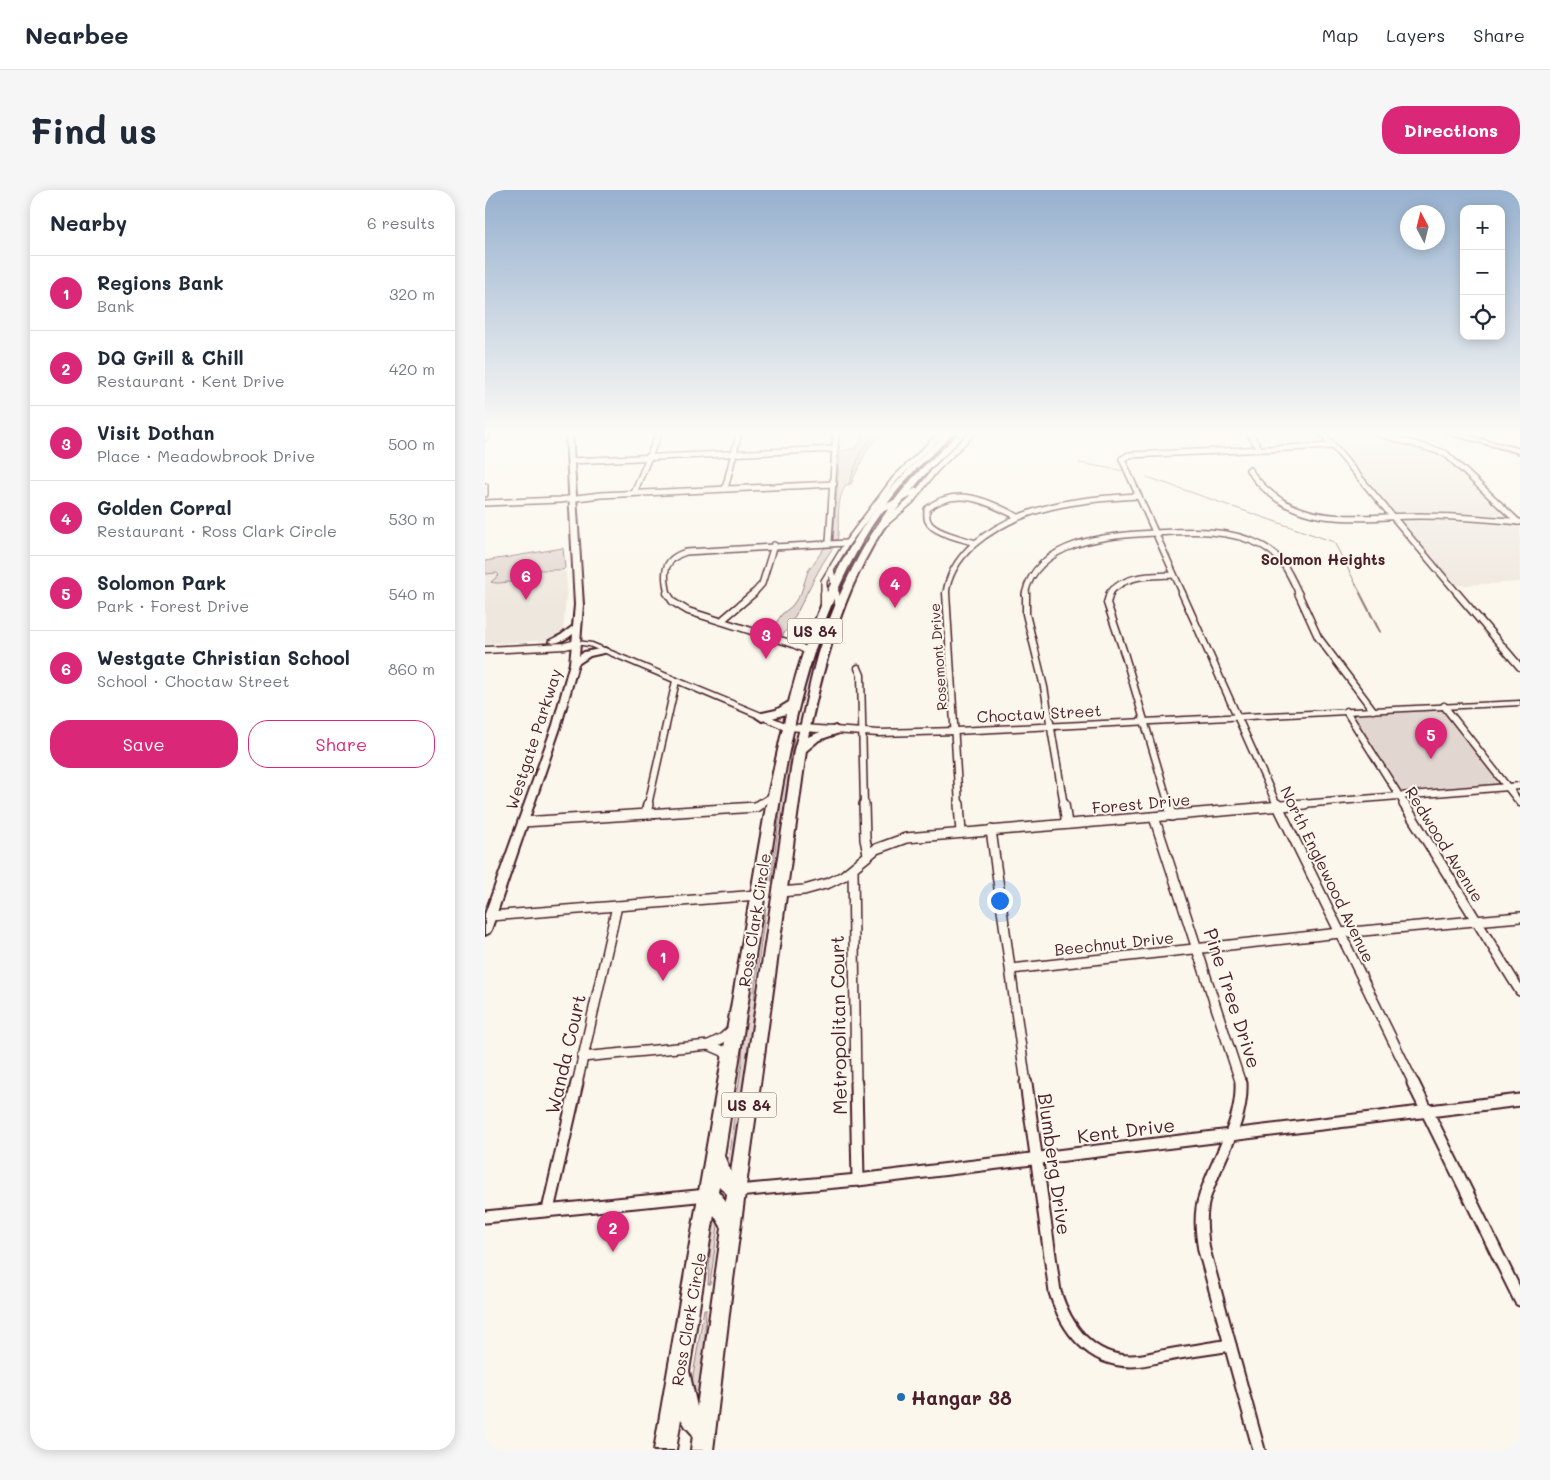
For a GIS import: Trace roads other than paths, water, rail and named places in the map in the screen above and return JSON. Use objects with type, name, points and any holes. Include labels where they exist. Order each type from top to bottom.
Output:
[{"type":"highway","name":"Ross Clark Circle","points":[[669,1449],[679,1368],[761,872],[792,705],[807,651],[833,588],[850,555],[879,511],[894,492]]},
{"type":"highway","name":"Ross Clark Circle","points":[[704,1440],[731,1227],[806,714],[821,655],[839,608],[858,566],[899,500],[906,492]]},
{"type":"highway","points":[[762,717],[779,712],[792,705]]},
{"type":"highway","points":[[806,714],[812,722],[829,730]]},
{"type":"highway","points":[[800,750],[815,737],[829,730]]},
{"type":"highway","points":[[761,872],[773,889],[779,892]]},
{"type":"highway","points":[[758,895],[764,899],[776,914]]},
{"type":"highway","points":[[715,1155],[725,1178],[737,1191]]},
{"type":"highway","points":[[709,1194],[722,1210],[731,1227]]},
{"type":"highway","points":[[679,1368],[689,1415],[704,1440]]},
{"type":"main road","name":"Westgate Parkway","points":[[485,930],[562,711],[574,663],[578,626],[572,492]]},
{"type":"main road","points":[[553,641],[564,637],[578,626]]},
{"type":"main road","points":[[574,663],[587,654],[605,650]]},
{"type":"street","points":[[485,503],[560,500],[572,497],[661,492]]},
{"type":"street","points":[[829,542],[833,492]]},
{"type":"street","points":[[824,608],[824,581],[847,543],[885,492]]},
{"type":"street","points":[[879,511],[913,492]]},
{"type":"street","points":[[883,525],[909,504],[917,492]]},
{"type":"street","name":"North Englewood Avenue","points":[[1137,492],[1236,717],[1278,807],[1425,1110],[1520,1300]]},
{"type":"street","points":[[1266,492],[1298,510],[1338,518],[1452,516],[1519,522]]},
{"type":"street","points":[[1371,492],[1520,667]]},
{"type":"street","points":[[1487,492],[1519,522]]},
{"type":"street","name":"Rosemont Drive","points":[[961,833],[946,592],[956,566],[975,543],[994,529],[1018,517],[1074,501],[1139,496]]},
{"type":"street","points":[[975,543],[935,529],[927,520],[927,509],[934,502],[945,499],[972,498],[994,504],[1018,517]]},
{"type":"street","points":[[1067,824],[1040,665],[1026,606],[1025,594],[1032,576],[1050,558],[1082,542],[1119,535],[1195,530],[1227,534],[1252,542],[1275,555],[1285,564],[1293,577],[1318,637],[1373,710]]},
{"type":"street","points":[[807,651],[793,644],[680,608],[669,600],[666,591],[665,570],[669,561],[693,550],[829,542],[847,543]]},
{"type":"street","points":[[721,621],[749,599],[763,584],[774,546]]},
{"type":"street","points":[[831,569],[833,588],[839,608]]},
{"type":"street","points":[[1172,816],[1125,656],[1108,607],[1108,598],[1113,588],[1125,581],[1140,577],[1174,575]]},
{"type":"street","points":[[793,644],[812,638]]},
{"type":"street","name":"Choctaw Street","points":[[485,646],[567,640],[590,644],[787,727],[863,732],[956,731],[1520,703]]},
{"type":"street","name":"Choctaw Street","points":[[485,650],[565,646],[577,643]]},
{"type":"street","points":[[858,668],[861,674],[865,840],[868,854]]},
{"type":"street","points":[[646,814],[675,681]]},
{"type":"street","points":[[1444,706],[1520,803]]},
{"type":"street","name":"Redwood Avenue","points":[[1346,711],[1520,991]]},
{"type":"street","name":"Forest Drive","points":[[779,892],[819,887],[843,876],[868,854],[885,844],[906,838],[1520,786]]},
{"type":"street","points":[[756,807],[774,795]]},
{"type":"street","points":[[523,822],[756,807],[764,810],[771,817]]},
{"type":"street","name":"Pine Tree Drive","points":[[1154,817],[1241,1079],[1242,1100],[1205,1196],[1201,1229],[1204,1250],[1259,1450]]},
{"type":"street","name":"Blumberg Drive","points":[[991,830],[1057,1302],[1071,1329],[1084,1344],[1110,1358],[1128,1361],[1230,1345]]},
{"type":"street","name":"Metropolitan Court","points":[[853,869],[858,1180]]},
{"type":"street","points":[[490,916],[758,895]]},
{"type":"street","name":"Wanda Court","points":[[548,1210],[617,906]]},
{"type":"street","name":"Beechnut Drive","points":[[1011,969],[1339,933],[1520,918]]},
{"type":"street","points":[[582,1057],[709,1045],[723,1038],[736,1026]]},
{"type":"street","points":[[709,1045],[723,1051],[731,1060]]},
{"type":"street","name":"Kent Drive","points":[[737,1191],[858,1180],[1520,1100]]},
{"type":"street","points":[[485,1217],[709,1194]]},
{"type":"waterway","points":[[1190,492],[1334,542],[1361,594]]},
{"type":"waterway","points":[[1360,593],[1380,632]]},
{"type":"place","name":"Westgate Christian School","points":[[526,600]]},
{"type":"place","name":"Golden Corral","points":[[895,608]]},
{"type":"place","name":"Visit Dothan","points":[[766,659]]},
{"type":"place","name":"Solomon Park","points":[[1431,759]]},
{"type":"place","name":"Regions Bank","points":[[663,981]]},
{"type":"place","name":"DQ Grill & Chill","points":[[613,1252]]},
{"type":"place","name":"Hangar 38","points":[[901,1397]]},
{"type":"district","name":"Solomon Heights","points":[[1323,559]]}]
